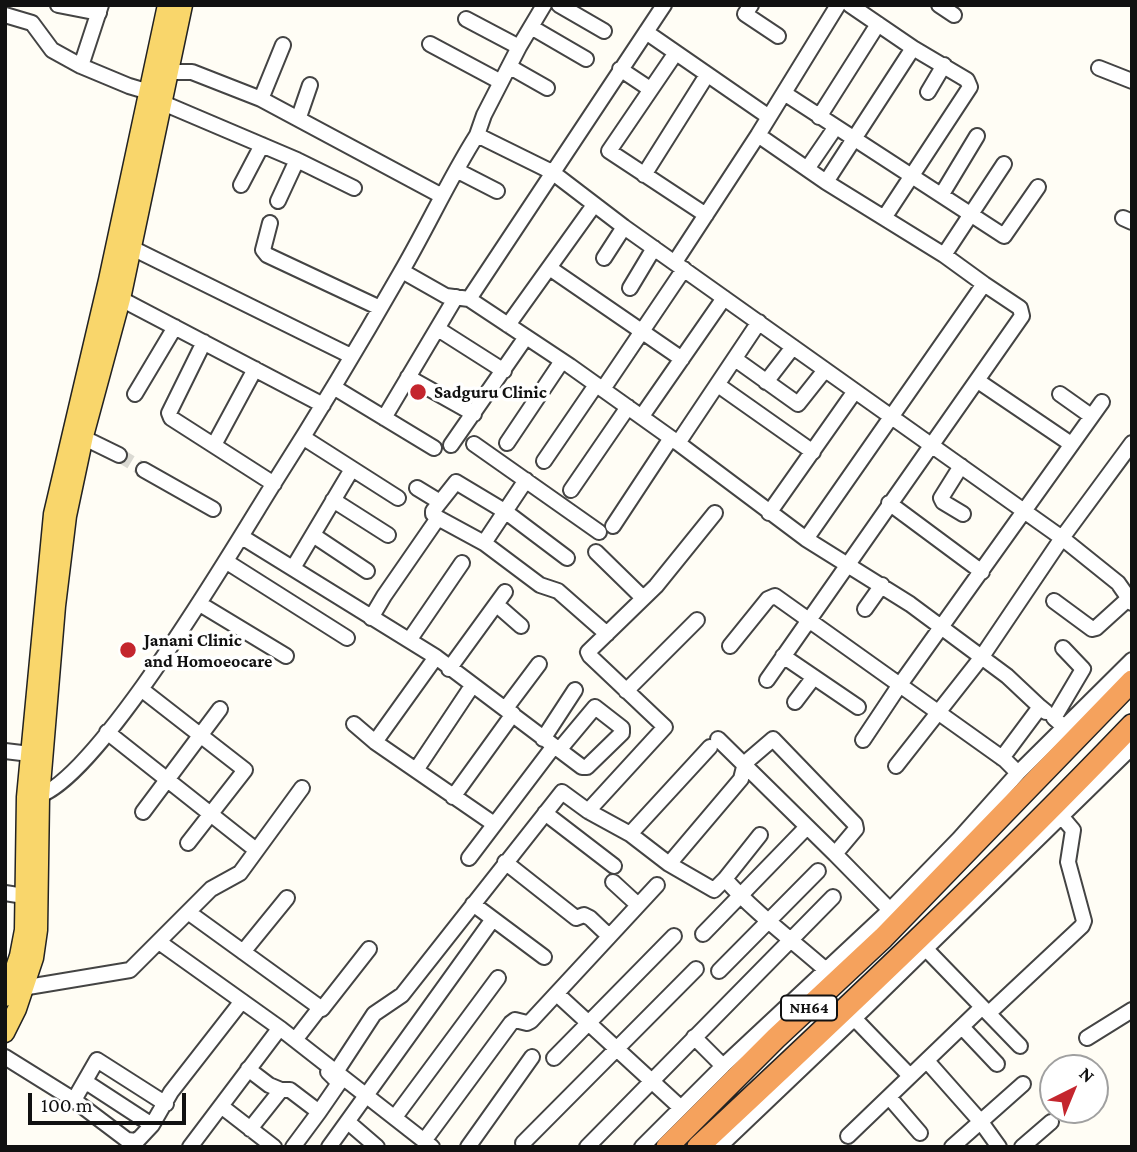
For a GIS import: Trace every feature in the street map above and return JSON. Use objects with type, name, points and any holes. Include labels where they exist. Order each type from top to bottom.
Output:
[{"type":"highway","name":"NH64","points":[[667,1147],[951,869],[982,836],[1025,780],[1132,681]]},
{"type":"highway","name":"NH64","points":[[698,1147],[888,970],[990,869],[1057,812],[1132,725]]},
{"type":"highway","points":[[1025,780],[1057,812]]},
{"type":"highway","points":[[990,869],[1015,863]]},
{"type":"main road","points":[[12,992],[34,958],[38,930],[30,754],[53,514],[121,299],[158,97],[167,5]]},
{"type":"main road","points":[[5,1033],[24,930],[24,896],[33,797],[77,434],[108,279],[158,97],[169,72],[183,5]]},
{"type":"street","points":[[58,5],[100,9],[81,66]]},
{"type":"street","points":[[33,797],[62,784],[107,732],[141,689],[228,562],[335,388],[402,271],[458,171],[519,47],[544,5]]},
{"type":"street","points":[[559,5],[604,31]]},
{"type":"street","points":[[384,418],[438,329],[552,172],[664,5]]},
{"type":"street","points":[[751,5],[745,14],[778,36]]},
{"type":"street","points":[[544,461],[644,331],[706,215],[838,5]]},
{"type":"street","points":[[850,5],[967,80],[970,87],[884,218]]},
{"type":"street","points":[[939,5],[954,15]]},
{"type":"street","points":[[5,15],[32,23],[52,50],[81,66],[158,97],[354,188]]},
{"type":"street","points":[[466,19],[519,47]]},
{"type":"street","points":[[819,117],[878,24]]},
{"type":"street","points":[[531,27],[586,59]]},
{"type":"street","points":[[646,32],[769,117]]},
{"type":"street","points":[[430,44],[501,82]]},
{"type":"street","points":[[261,99],[283,45]]},
{"type":"street","points":[[825,182],[914,48]]},
{"type":"street","points":[[675,54],[609,152],[706,215]]},
{"type":"street","points":[[928,92],[944,65]]},
{"type":"street","points":[[510,67],[547,88]]},
{"type":"street","points":[[1099,68],[1132,81]]},
{"type":"street","points":[[620,69],[650,89]]},
{"type":"street","points":[[169,72],[192,72],[261,99],[442,196]]},
{"type":"street","points":[[644,175],[707,75]]},
{"type":"street","points":[[299,117],[310,85]]},
{"type":"street","points":[[784,93],[1004,236],[1038,187]]},
{"type":"street","points":[[807,169],[835,128]]},
{"type":"street","points":[[477,135],[552,172],[624,227],[1062,538],[1118,583],[1130,602],[1092,629],[1054,601]]},
{"type":"street","points":[[758,135],[825,182],[944,255],[1023,312],[978,381],[889,503],[767,680]]},
{"type":"street","points":[[942,194],[977,136]]},
{"type":"street","points":[[241,185],[262,145]]},
{"type":"street","points":[[278,201],[297,160]]},
{"type":"street","points":[[944,255],[1004,164]]},
{"type":"street","points":[[458,171],[497,191]]},
{"type":"street","points":[[508,325],[551,269],[594,205]]},
{"type":"street","points":[[270,223],[263,250],[267,255],[380,309]]},
{"type":"street","points":[[604,258],[624,227]]},
{"type":"street","points":[[132,248],[351,356]]},
{"type":"street","points":[[630,288],[654,248]]},
{"type":"street","points":[[551,269],[682,359]]},
{"type":"street","points":[[402,271],[446,296],[462,298],[562,361],[642,416],[809,545],[882,585],[941,627],[1007,676],[1059,722]]},
{"type":"street","points":[[809,545],[984,284]]},
{"type":"street","points":[[642,416],[724,298]]},
{"type":"street","points":[[121,299],[323,405]]},
{"type":"street","points":[[474,444],[526,480],[606,529],[718,385],[759,322]]},
{"type":"street","points":[[135,394],[175,327]]},
{"type":"street","points":[[438,329],[504,371]]},
{"type":"street","points":[[451,445],[526,337]]},
{"type":"street","points":[[204,342],[169,413],[171,418],[274,484]]},
{"type":"street","points":[[766,382],[793,346]]},
{"type":"street","points":[[735,359],[798,404],[825,370]]},
{"type":"street","points":[[507,443],[562,361]]},
{"type":"street","points":[[215,445],[255,369]]},
{"type":"street","points":[[408,377],[474,414]]},
{"type":"street","points":[[978,381],[1070,444]]},
{"type":"street","points":[[718,385],[813,452]]},
{"type":"street","points":[[335,388],[434,448]]},
{"type":"street","points":[[769,513],[855,391]]},
{"type":"street","points":[[1060,394],[1091,416]]},
{"type":"street","points":[[863,740],[1102,402]]},
{"type":"street","points":[[571,490],[628,407]]},
{"type":"street","points":[[77,434],[120,455]]},
{"type":"street","points":[[304,438],[398,498]]},
{"type":"street","points":[[897,766],[981,658],[1062,538],[1132,443]]},
{"type":"street","points":[[961,466],[941,498],[962,514]]},
{"type":"street","points":[[293,568],[352,469]]},
{"type":"street","points":[[144,470],[213,509]]},
{"type":"street","points":[[484,543],[526,480]]},
{"type":"street","points":[[568,558],[506,512],[456,482],[433,514],[484,543],[540,585],[558,591],[607,634]]},
{"type":"street","points":[[417,488],[440,502]]},
{"type":"street","points":[[333,500],[388,536]]},
{"type":"street","points":[[889,503],[982,572]]},
{"type":"street","points":[[588,811],[665,727],[588,654],[656,586],[715,513]]},
{"type":"street","points":[[371,618],[383,596],[438,518]]},
{"type":"street","points":[[313,535],[367,571]]},
{"type":"street","points":[[242,537],[371,618],[410,639],[509,711],[552,745],[578,764],[587,767],[622,733],[622,728],[595,707],[552,745],[469,858]]},
{"type":"street","points":[[596,552],[643,598]]},
{"type":"street","points":[[228,562],[347,638]]},
{"type":"street","points":[[410,639],[462,563]]},
{"type":"street","points":[[864,610],[882,585]]},
{"type":"street","points":[[730,646],[771,597],[775,596],[1002,758],[1025,780]]},
{"type":"street","points":[[449,668],[501,599],[521,626]]},
{"type":"street","points":[[200,604],[286,656]]},
{"type":"street","points":[[626,691],[697,620]]},
{"type":"street","points":[[642,1147],[723,1066],[890,910],[959,839],[1025,780],[1059,722],[1083,669],[1063,648]]},
{"type":"street","points":[[783,656],[858,708]]},
{"type":"street","points":[[375,742],[436,657]]},
{"type":"street","points":[[1059,722],[1132,660]]},
{"type":"street","points":[[453,797],[540,664]]},
{"type":"street","points":[[795,702],[814,677]]},
{"type":"street","points":[[416,770],[472,686]]},
{"type":"street","points":[[141,689],[244,770],[188,843]]},
{"type":"street","points":[[552,745],[575,690]]},
{"type":"street","points":[[1002,758],[1040,707]]},
{"type":"street","points":[[144,812],[220,709]]},
{"type":"street","points":[[354,724],[375,742],[494,824]]},
{"type":"street","points":[[107,732],[256,850]]},
{"type":"street","points":[[669,863],[741,779],[745,763],[772,739],[778,742],[855,824],[856,829],[835,853]]},
{"type":"street","points":[[630,834],[714,743],[745,763],[890,910]]},
{"type":"street","points":[[719,1147],[1015,863],[1057,812],[1132,747]]},
{"type":"street","points":[[5,751],[30,754]]},
{"type":"street","points":[[12,992],[130,970],[211,889],[240,873],[302,788]]},
{"type":"street","points":[[336,1072],[374,1014],[402,995],[562,792],[712,890],[725,879],[760,835]]},
{"type":"street","points":[[848,1136],[962,1027],[1082,926],[1084,922],[1068,862],[1073,830],[1057,812]]},
{"type":"street","points":[[545,813],[614,866]]},
{"type":"street","points":[[703,934],[802,832]]},
{"type":"street","points":[[959,839],[982,836]]},
{"type":"street","points":[[505,862],[576,918],[584,915],[590,918],[609,936]]},
{"type":"street","points":[[719,971],[818,871]]},
{"type":"street","points":[[725,879],[768,923],[826,970]]},
{"type":"street","points":[[613,882],[638,905]]},
{"type":"street","points":[[159,942],[295,1040],[428,1144],[513,1021],[529,1023],[657,885]]},
{"type":"street","points":[[5,893],[24,896]]},
{"type":"street","points":[[587,1147],[833,897]]},
{"type":"street","points":[[243,952],[287,898]]},
{"type":"street","points":[[473,904],[544,957]]},
{"type":"street","points":[[188,912],[319,1009]]},
{"type":"street","points":[[329,1147],[493,919]]},
{"type":"street","points":[[554,1058],[674,936]]},
{"type":"street","points":[[925,948],[983,1012],[1020,1046]]},
{"type":"street","points":[[295,1040],[319,1009],[325,1007],[369,949]]},
{"type":"street","points":[[523,1143],[696,969]]},
{"type":"street","points":[[395,1117],[498,978]]},
{"type":"street","points":[[557,993],[681,1108]]},
{"type":"street","points":[[5,1057],[74,1100],[127,1140],[137,1141],[152,1125],[171,1092],[242,1002]]},
{"type":"street","points":[[1087,1038],[1132,1010]]},
{"type":"street","points":[[854,1018],[910,1076]]},
{"type":"street","points":[[258,1019],[338,1080],[338,1087],[293,1147]]},
{"type":"street","points":[[962,1027],[997,1064]]},
{"type":"street","points":[[190,1147],[276,1032]]},
{"type":"street","points":[[694,1037],[723,1066]]},
{"type":"street","points":[[468,1147],[532,1058]]},
{"type":"street","points":[[74,1100],[97,1060],[166,1104]]},
{"type":"street","points":[[927,1061],[981,1122],[999,1147]]},
{"type":"street","points":[[248,1069],[269,1085],[290,1090],[319,1112]]},
{"type":"street","points":[[86,1082],[152,1125]]},
{"type":"street","points":[[952,1147],[1023,1084]]},
{"type":"street","points":[[250,1129],[281,1090]]},
{"type":"street","points":[[889,1097],[920,1133]]},
{"type":"street","points":[[220,1106],[274,1147]]},
{"type":"street","points":[[348,1122],[377,1147]]},
{"type":"street","points":[[1023,1147],[1049,1124]]},
{"type":"tunnel","points":[[119,455],[144,470]]},
{"type":"place","name":"Sadguru Clinic","points":[[418,392]]},
{"type":"place","name":"Janani Clinic and Homoeocare","points":[[128,650]]}]
